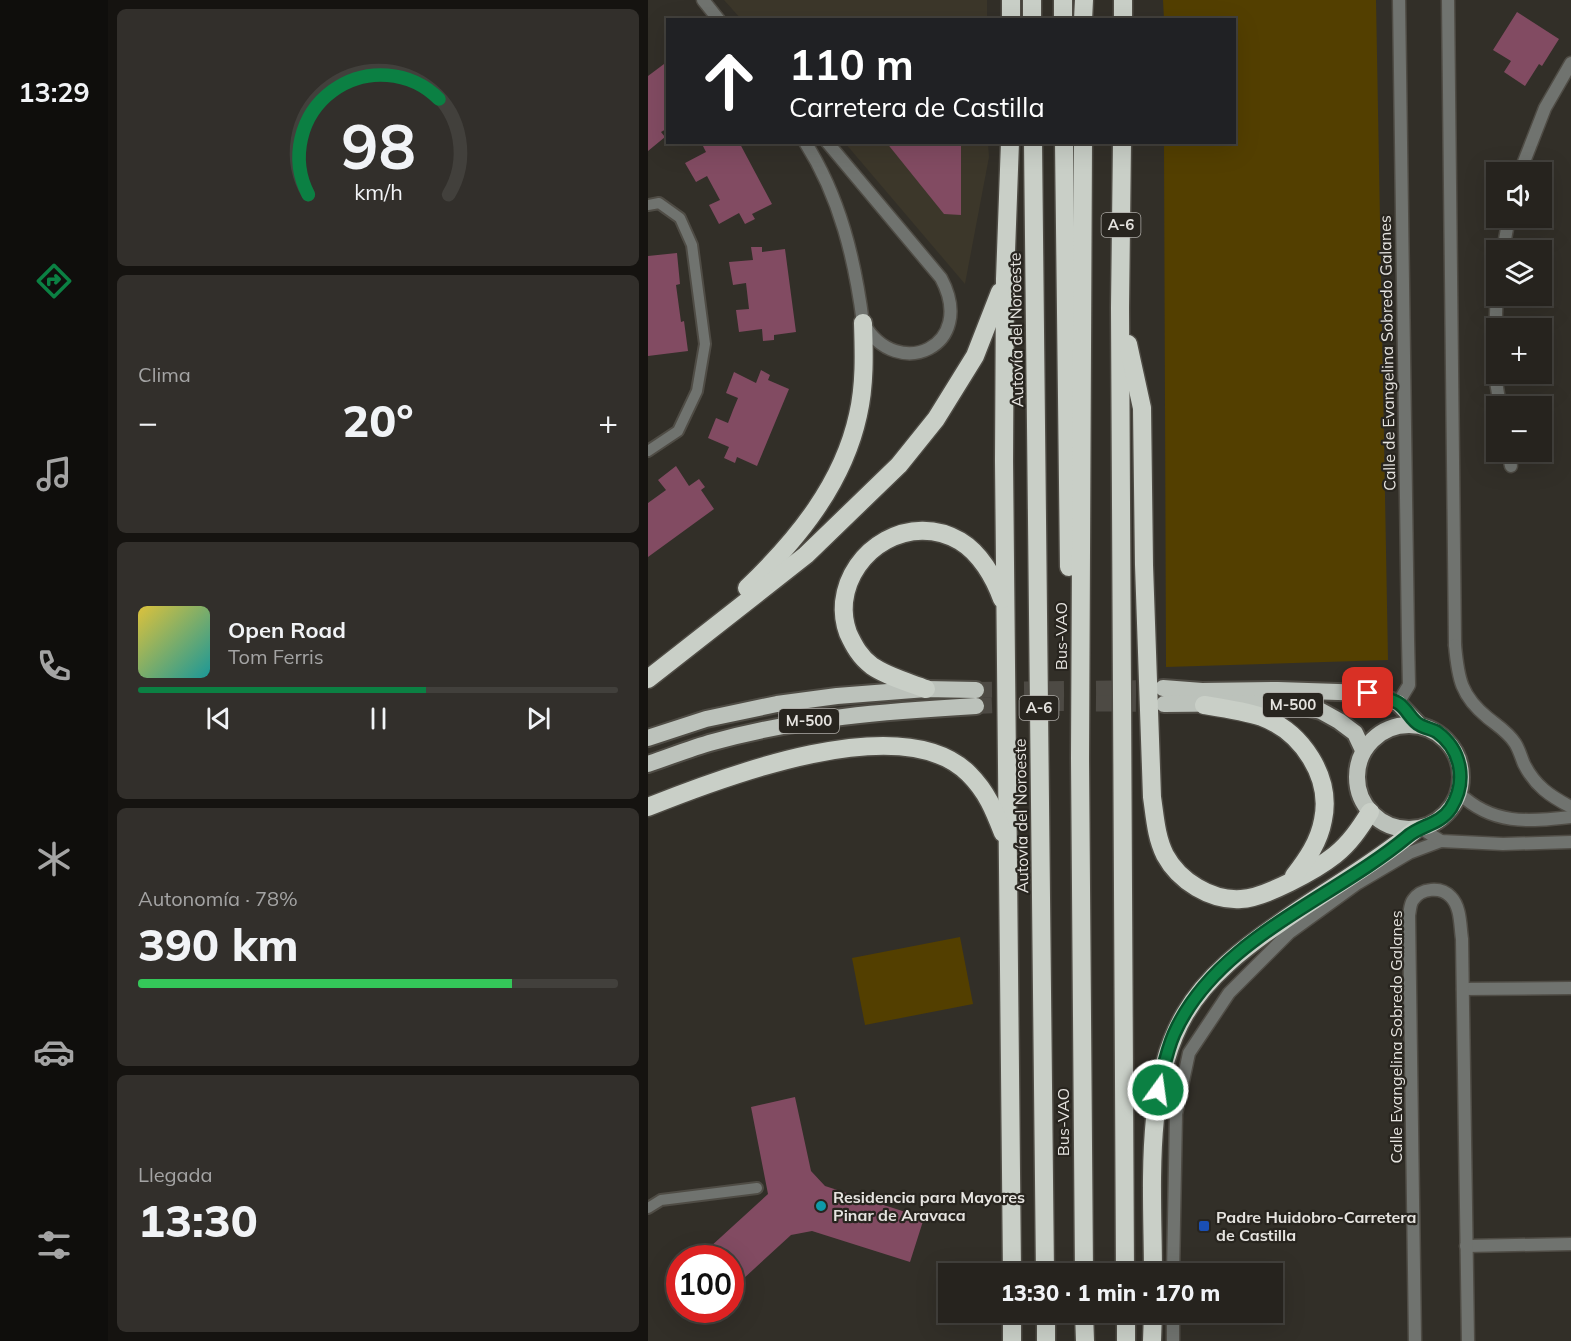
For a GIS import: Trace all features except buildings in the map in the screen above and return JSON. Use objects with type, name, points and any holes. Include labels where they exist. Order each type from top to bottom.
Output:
[{"type":"highway","points":[[1011,0],[1011,18]]},
{"type":"highway","points":[[1032,0],[1032,18]]},
{"type":"highway","points":[[1063,0],[1063,18]]},
{"type":"highway","points":[[1083,0],[1083,18]]},
{"type":"highway","points":[[1123,0],[1123,18]]},
{"type":"highway","points":[[1010,144],[1005,279],[1005,609],[1012,1263]]},
{"type":"highway","name":"Autovía del Noroeste","points":[[1033,144],[1045,1263]]},
{"type":"highway","points":[[1064,144],[1068,554],[1080,758]]},
{"type":"highway","name":"Bus-VAO","points":[[1083,144],[1080,758],[1084,1263]]},
{"type":"highway","name":"A-6","points":[[1122,144],[1120,308],[1125,1263]]},
{"type":"highway","points":[[648,678],[806,555],[899,465],[936,419],[975,356],[1005,279]]},
{"type":"highway","points":[[1120,308],[1142,408],[1144,577],[1152,786],[1157,834],[1166,856],[1183,877],[1214,896],[1240,899],[1260,895],[1314,870],[1337,854],[1370,813]]},
{"type":"highway","points":[[675,658],[783,553],[812,517],[843,458],[858,416],[864,357],[864,323]]},
{"type":"highway","points":[[926,688],[894,678],[872,666],[856,649],[844,624],[848,583],[868,552],[891,537],[909,531],[927,531],[952,537],[961,541],[979,557],[998,588],[1005,609]]},
{"type":"highway","name":"M-500","points":[[648,738],[706,719],[777,704],[837,696],[926,688],[976,698],[801,722],[712,742],[648,764]]},
{"type":"highway","name":"M-500","points":[[1363,750],[1355,733],[1321,711],[1298,705],[1270,703],[1204,705],[1163,696],[1202,691],[1278,690],[1368,693],[1398,703],[1419,725],[1436,732],[1448,741],[1461,769],[1459,793]]},
{"type":"highway","points":[[1204,705],[1264,718],[1285,729],[1303,745],[1321,778],[1324,818],[1310,856],[1290,882]]},
{"type":"highway","points":[[1419,725],[1404,724],[1390,728],[1368,742],[1358,762],[1356,780],[1360,797],[1370,813],[1380,821],[1399,828],[1419,829]]},
{"type":"highway","points":[[648,807],[714,783],[818,753],[856,746],[905,747],[929,752],[946,759],[968,773],[990,799],[1007,843]]},
{"type":"highway","points":[[1153,1263],[1154,1126],[1158,1090],[1174,1034],[1185,1012],[1216,974],[1248,946],[1419,829],[1441,819],[1450,810],[1459,793]]},
{"type":"highway","points":[[1012,1323],[1012,1341]]},
{"type":"highway","points":[[1046,1323],[1046,1341]]},
{"type":"highway","points":[[1084,1323],[1085,1341]]},
{"type":"highway","points":[[1126,1323],[1126,1341]]},
{"type":"highway","points":[[1152,1341],[1153,1323]]},
{"type":"street","points":[[703,0],[717,18]]},
{"type":"street","name":"Calle de Evangelina Sobredo Galanes","points":[[1398,703],[1409,685],[1410,652],[1399,0]]},
{"type":"street","points":[[1448,0],[1455,645],[1460,682],[1472,703],[1504,729],[1516,744],[1535,783],[1550,796],[1571,807]]},
{"type":"street","points":[[1525,162],[1545,108],[1571,63]]},
{"type":"street","points":[[806,144],[829,187],[844,227],[864,323],[870,335],[887,348],[904,353],[919,352],[933,346],[945,336],[951,316],[948,291],[941,278],[829,144]]},
{"type":"street","points":[[1496,306],[1494,369],[1498,396]]},
{"type":"street","points":[[1510,462],[1511,466]]},
{"type":"street","points":[[1459,793],[1471,804],[1497,817],[1550,819],[1571,817]]},
{"type":"street","points":[[1409,853],[1419,829],[1441,841]]},
{"type":"street","points":[[1173,1263],[1176,1114],[1189,1053],[1229,993],[1288,933],[1358,883],[1409,853],[1441,841],[1503,844],[1571,842]]},
{"type":"street","name":"Calle Evangelina Sobredo Galanes","points":[[1415,1341],[1409,915],[1413,900],[1424,891],[1438,890],[1451,897],[1458,910],[1462,939],[1468,1341]]},
{"type":"street","points":[[1463,989],[1571,988]]},
{"type":"street","points":[[1466,1246],[1571,1244]]},
{"type":"street","points":[[1173,1323],[1173,1341]]},
{"type":"lane","points":[[648,205],[659,203],[680,218],[692,245],[705,344],[697,391],[678,431],[648,451]]},
{"type":"lane","points":[[648,1208],[661,1200],[758,1188]]},
{"type":"shaded area","points":[[724,0],[987,0],[987,18],[740,18]]},
{"type":"shaded area","points":[[1163,0],[1376,0],[1388,660],[1166,667],[1164,144],[1236,144],[1236,18],[1164,18]]},
{"type":"shaded area","points":[[846,144],[988,144],[989,157],[965,284]]},
{"type":"shaded area","points":[[960,937],[973,1004],[865,1025],[852,958]]},
{"type":"tunnel","points":[[976,690],[1162,688]]},
{"type":"tunnel","points":[[976,706],[1052,703],[1161,704]]},
{"type":"place","name":"Residencia para Mayores Pinar de Aravaca","points":[[821,1206]]},
{"type":"place","name":"Padre Huidobro-Carretera de Castilla","points":[[1204,1226]]},
{"type":"route","points":[[1158,1090],[1174,1034],[1185,1012],[1216,974],[1280,922],[1397,845],[1415,830],[1422,829],[1441,819],[1450,810],[1459,793],[1461,769],[1448,741],[1436,732],[1419,725],[1398,703],[1368,693]]}]
